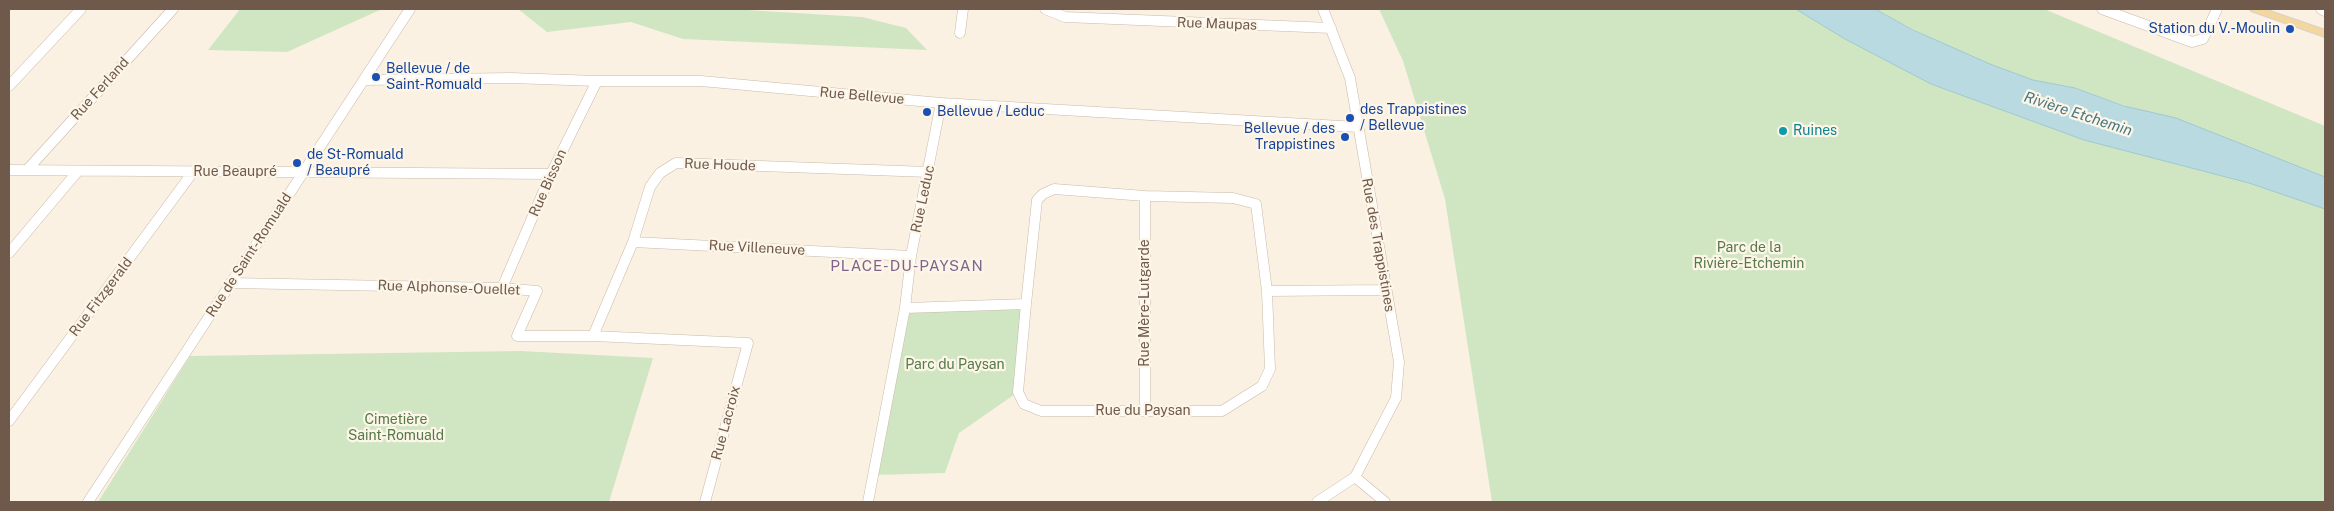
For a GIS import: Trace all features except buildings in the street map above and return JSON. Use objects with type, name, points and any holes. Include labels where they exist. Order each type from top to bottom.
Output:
[{"type":"main road","points":[[2255,9],[2325,34]]},
{"type":"street","points":[[9,86],[81,9]]},
{"type":"street","name":"Rue Ferland","points":[[27,170],[174,9]]},
{"type":"street","name":"Rue de Saint-Romuald","points":[[88,502],[410,9]]},
{"type":"street","points":[[960,33],[963,9]]},
{"type":"street","name":"Rue Maupas","points":[[1046,9],[1065,17],[1330,28]]},
{"type":"street","name":"Rue des Trappistines","points":[[1317,502],[1355,477],[1396,398],[1399,362],[1385,290],[1350,78],[1322,9]]},
{"type":"street","points":[[2102,9],[2192,42],[2204,39],[2217,9]]},
{"type":"street","points":[[2321,9],[2325,10]]},
{"type":"street","name":"Rue Bellevue","points":[[365,80],[511,78],[597,81],[702,81],[941,103],[1358,127]]},
{"type":"street","name":"Rue Bisson","points":[[502,288],[551,174],[597,81]]},
{"type":"street","name":"Rue Leduc","points":[[868,502],[905,308],[911,256],[929,172],[941,103]]},
{"type":"street","name":"Rue Houde","points":[[593,336],[633,242],[650,187],[660,173],[676,164],[929,172]]},
{"type":"street","name":"Rue Beaupré","points":[[9,170],[551,174]]},
{"type":"street","points":[[9,253],[78,171]]},
{"type":"street","name":"Rue Fitzgerald","points":[[9,421],[193,172]]},
{"type":"street","name":"Rue du Paysan","points":[[1054,189],[1145,196],[1233,198],[1256,204],[1267,291],[1270,369],[1262,386],[1222,411],[1040,411],[1024,404],[1018,392],[1038,200],[1043,194],[1054,189]]},
{"type":"street","name":"Rue Mère-Lutgarde","points":[[1144,410],[1145,196]]},
{"type":"street","name":"Rue Villeneuve","points":[[633,242],[911,256]]},
{"type":"street","name":"Rue Alphonse-Ouellet","points":[[230,283],[502,288],[537,291],[517,336],[593,336],[748,343]]},
{"type":"street","points":[[1267,291],[1385,290]]},
{"type":"street","points":[[905,308],[1026,304]]},
{"type":"street","name":"Rue Lacroix","points":[[704,502],[748,343]]},
{"type":"street","points":[[1355,477],[1385,502]]},
{"type":"green space","points":[[240,9],[382,9],[287,52],[208,50]]},
{"type":"green space","points":[[518,9],[730,9],[862,17],[906,28],[927,50],[683,39],[631,22],[547,32]]},
{"type":"green space","name":"Parc de la Rivière-Etchemin","points":[[1379,9],[1842,9],[2325,195],[2325,502],[1492,502],[1445,199],[1403,61]]},
{"type":"green space","points":[[1875,9],[2044,9],[2325,126],[2325,177],[2075,88],[2044,83],[1992,66],[1932,39]]},
{"type":"green space","name":"Parc du Paysan","points":[[1026,304],[1018,392],[959,433],[945,473],[874,475],[905,308]]},
{"type":"green space","name":"Cimetière Saint-Romuald","points":[[521,351],[653,358],[609,502],[98,502],[190,356]]},
{"type":"water","name":"Rivière Etchemin","points":[[1796,9],[1875,9],[1913,30],[1990,64],[2033,80],[2075,88],[2124,106],[2176,118],[2325,177],[2325,209],[2249,183],[2084,140],[1931,84],[1845,39]]},
{"type":"place","name":"Station du V.-Moulin","points":[[2290,29]]},
{"type":"place","name":"Bellevue / de Saint-Romuald","points":[[376,77]]},
{"type":"place","name":"Bellevue / Leduc","points":[[927,112]]},
{"type":"place","name":"des Trappistines / Bellevue","points":[[1350,118]]},
{"type":"place","name":"Ruines","points":[[1783,131]]},
{"type":"place","name":"Bellevue / des Trappistines","points":[[1345,137]]},
{"type":"place","name":"de St-Romuald / Beaupré","points":[[297,163]]},
{"type":"district","name":"PLACE-DU-PAYSAN","points":[[907,266]]}]
